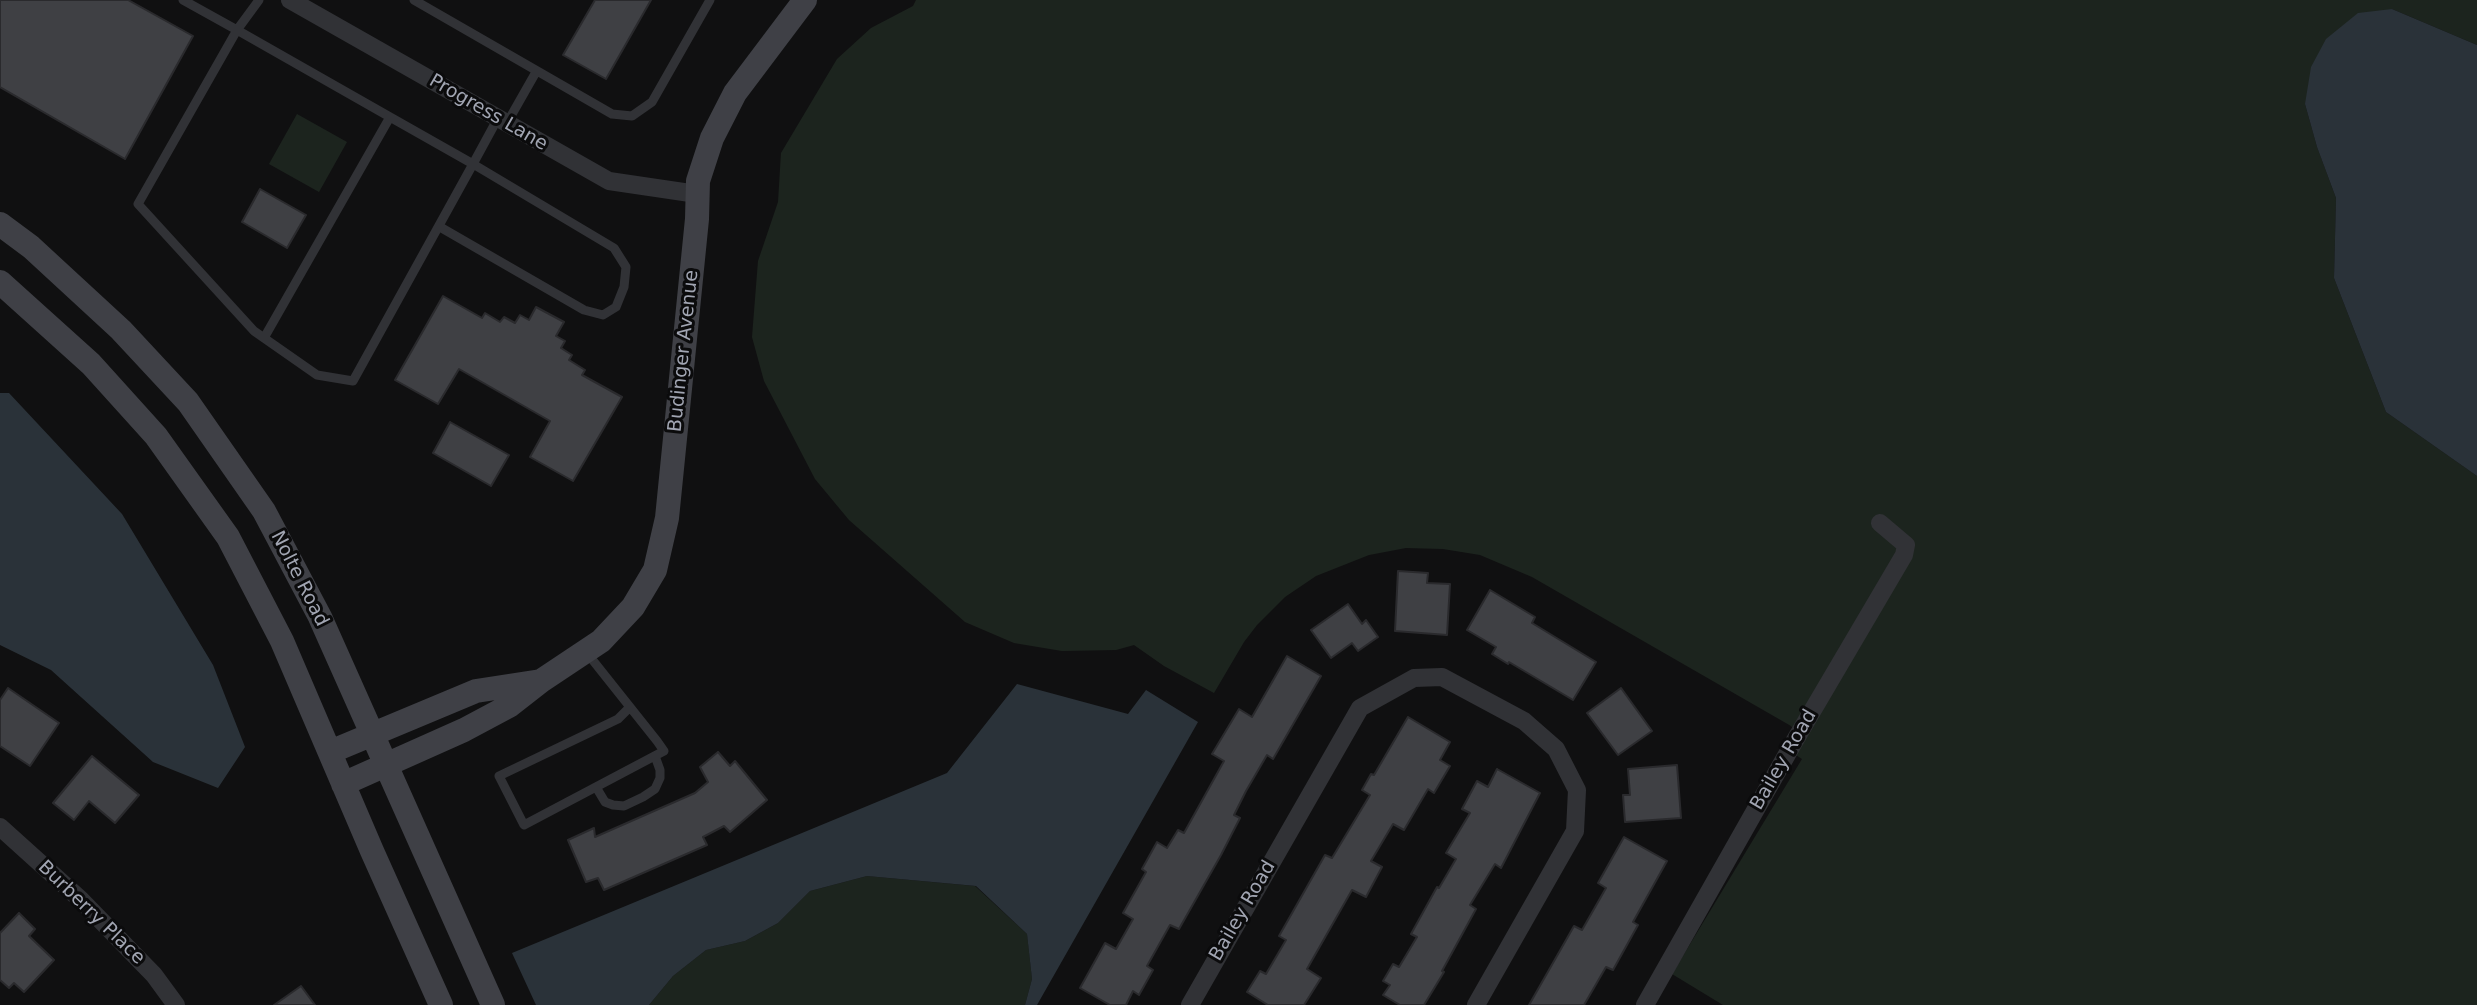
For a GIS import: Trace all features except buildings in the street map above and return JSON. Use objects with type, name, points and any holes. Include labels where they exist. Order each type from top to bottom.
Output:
[{"type":"street","name":"Progress Lane","points":[[290,0],[609,181],[697,194]]},
{"type":"street","name":"Budinger Avenue","points":[[343,783],[464,730],[509,706],[601,641],[633,607],[654,570],[667,518],[698,181],[712,138],[735,93],[806,0]]},
{"type":"street","name":"Nolte Road","points":[[0,224],[31,247],[121,330],[188,402],[264,511],[320,617],[493,1005]]},
{"type":"street","points":[[0,282],[91,364],[156,436],[228,537],[282,641],[441,1005]]},
{"type":"street","name":"Bailey Road","points":[[1644,1005],[1904,555],[1906,545],[1880,523]]},
{"type":"street","name":"Bailey Road","points":[[1190,1005],[1360,708],[1413,678],[1442,677],[1524,720],[1556,749],[1577,790],[1575,831],[1476,1005]]},
{"type":"street","name":"Budinger Avenue","points":[[330,752],[476,691],[541,681]]},
{"type":"street","name":"Burberry Place","points":[[0,828],[81,900],[154,975],[176,1005]]},
{"type":"lane","points":[[183,0],[473,164],[614,248],[626,267],[624,287],[616,307],[603,315],[584,310],[440,227]]},
{"type":"lane","points":[[259,0],[237,30],[138,204],[254,331],[317,375],[353,381],[473,164],[536,72]]},
{"type":"lane","points":[[414,0],[611,114],[632,116],[652,102],[710,0]]},
{"type":"lane","points":[[264,338],[390,117]]},
{"type":"lane","points":[[586,652],[630,707],[664,751],[524,825],[499,775],[618,719],[630,707]]},
{"type":"lane","points":[[596,787],[605,802],[613,805],[624,806],[643,797],[655,789],[660,778],[655,756]]},
{"type":"shaded area","points":[[916,0],[2477,0],[2477,45],[2392,9],[2305,104],[2336,198],[2334,278],[2386,412],[2477,476],[2477,1005],[1723,1005],[1672,974],[1802,759],[1787,749],[1794,730],[1532,577],[1480,555],[1443,549],[1406,548],[1369,555],[1316,576],[1285,597],[1257,625],[1214,693],[1164,666],[1134,645],[1116,650],[1062,651],[1014,643],[965,622],[849,520],[815,479],[764,381],[752,337],[758,261],[778,202],[781,153],[837,59],[871,28],[913,6]]},
{"type":"shaded area","points":[[2392,9],[2477,45],[2477,476],[2386,412],[2334,278],[2336,198],[2305,104],[2311,67],[2326,39],[2358,13]]},
{"type":"shaded area","points":[[297,114],[347,142],[319,192],[269,164]]},
{"type":"shaded area","points":[[0,393],[9,393],[122,514],[213,665],[245,747],[218,788],[153,762],[51,670],[0,645]]},
{"type":"shaded area","points":[[1017,684],[1128,714],[1146,690],[1198,722],[1037,1005],[1025,1005],[1032,979],[1027,934],[976,886],[867,876],[810,891],[778,923],[745,941],[706,950],[673,976],[649,1005],[536,1005],[512,953],[947,773]]},
{"type":"shaded area","points":[[867,876],[975,886],[1027,934],[1032,979],[1025,1005],[649,1005],[673,976],[706,950],[745,941],[778,923],[810,891]]}]
